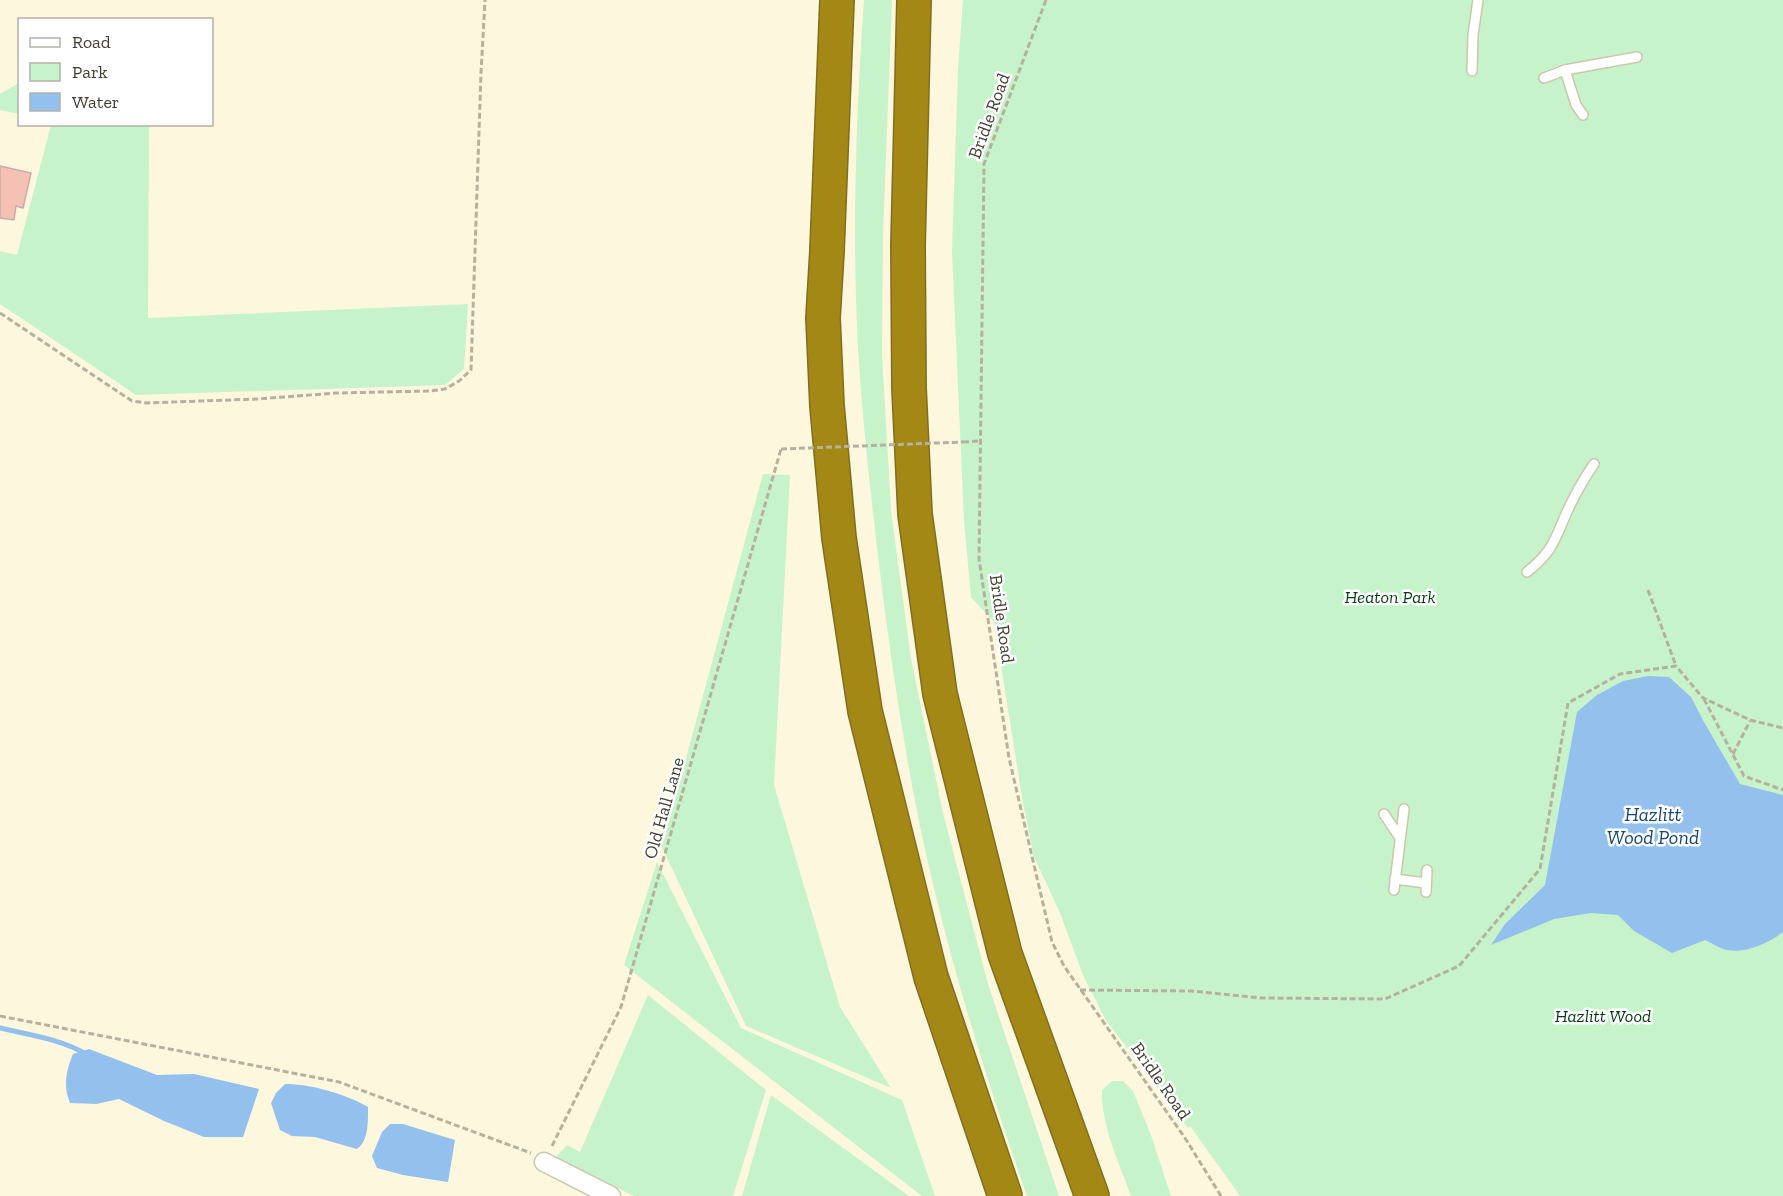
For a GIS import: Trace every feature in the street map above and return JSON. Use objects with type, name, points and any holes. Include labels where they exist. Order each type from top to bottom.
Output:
[{"type":"highway","points":[[837,0],[823,318],[827,406],[839,538],[865,711],[931,977],[1005,1196]]},
{"type":"highway","points":[[914,0],[908,246],[909,388],[915,514],[940,694],[1005,954],[1092,1196]]},
{"type":"street","points":[[544,1162],[611,1196]]},
{"type":"lane","points":[[1472,71],[1473,35],[1478,0]]},
{"type":"lane","points":[[1544,78],[1565,70],[1637,57]]},
{"type":"lane","points":[[1565,70],[1576,105],[1582,115]]},
{"type":"lane","points":[[1527,572],[1542,561],[1555,541],[1578,488],[1594,464]]},
{"type":"lane","points":[[1394,890],[1404,809]]},
{"type":"lane","points":[[1384,814],[1400,838]]},
{"type":"lane","points":[[1395,879],[1426,887],[1427,870]]},
{"type":"path","points":[[0,313],[132,401],[146,404],[337,393],[430,392],[459,381],[471,370],[485,0]]},
{"type":"path","name":"Bridle Road","points":[[1046,0],[984,164],[979,559],[1009,758],[1052,942],[1064,966],[1185,1138],[1221,1196]]},
{"type":"path","name":"Old Hall Lane","points":[[544,1162],[621,1007],[781,449],[980,441]]},
{"type":"path","points":[[1648,590],[1676,666],[1703,698],[1744,776],[1783,790]]},
{"type":"path","points":[[1080,990],[1192,991],[1261,998],[1385,999],[1460,966],[1540,868],[1568,703],[1620,674],[1676,666]]},
{"type":"path","points":[[1703,698],[1750,720],[1783,728]]},
{"type":"path","points":[[1733,754],[1750,720]]},
{"type":"path","points":[[0,1016],[339,1082],[529,1152],[544,1162]]},
{"type":"green space","points":[[864,0],[892,0],[883,235],[882,354],[891,511],[911,659],[943,813],[988,984],[1059,1196],[1027,1196],[966,1007],[935,892],[911,782],[883,597],[858,348],[855,261],[856,174]]},
{"type":"green space","name":"Heaton Park","points":[[963,0],[1783,0],[1783,1196],[1240,1196],[1190,1126],[1188,1128],[1105,1019],[1083,975],[1060,913],[1034,857],[994,622],[971,597],[964,521],[952,251],[958,70]]},
{"type":"green space","points":[[18,84],[18,114],[0,110],[0,94]]},
{"type":"green space","points":[[51,126],[149,126],[148,318],[468,304],[464,369],[445,385],[136,395],[0,304],[0,251],[17,255]]},
{"type":"green space","points":[[763,474],[790,475],[774,785],[840,1007],[891,1088],[746,1026],[662,847]]},
{"type":"green space","points":[[657,862],[741,1028],[902,1100],[935,1196],[922,1196],[624,965]]},
{"type":"green space","points":[[648,995],[766,1090],[733,1196],[634,1196],[555,1158],[567,1145],[580,1152]]},
{"type":"green space","points":[[1112,1081],[1123,1081],[1133,1091],[1151,1135],[1171,1196],[1131,1196],[1104,1117],[1102,1090]]},
{"type":"green space","points":[[771,1095],[909,1196],[742,1196]]},
{"type":"water","name":"Hazlitt Wood Pond","points":[[1648,676],[1669,677],[1691,697],[1740,784],[1783,795],[1783,932],[1770,941],[1739,951],[1723,949],[1705,940],[1672,953],[1634,931],[1618,915],[1591,913],[1554,919],[1491,945],[1505,924],[1545,885],[1577,712],[1597,695],[1623,681]]},
{"type":"water","points":[[89,1049],[157,1075],[194,1074],[259,1089],[243,1137],[204,1137],[119,1099],[96,1104],[70,1103],[66,1085],[67,1072],[73,1054]]},
{"type":"water","points":[[285,1084],[328,1091],[368,1107],[367,1130],[361,1145],[357,1149],[315,1137],[292,1136],[280,1130],[271,1103],[276,1093]]},
{"type":"water","points":[[390,1124],[403,1124],[455,1140],[448,1182],[403,1175],[377,1168],[372,1156],[382,1132]]},
{"type":"building","points":[[0,166],[31,173],[23,208],[16,206],[14,220],[0,218]]},
{"type":"waterway","points":[[0,1028],[55,1041],[86,1054]]},
{"type":"park label","name":"Hazlitt Wood","points":[[1603,1016]]}]
